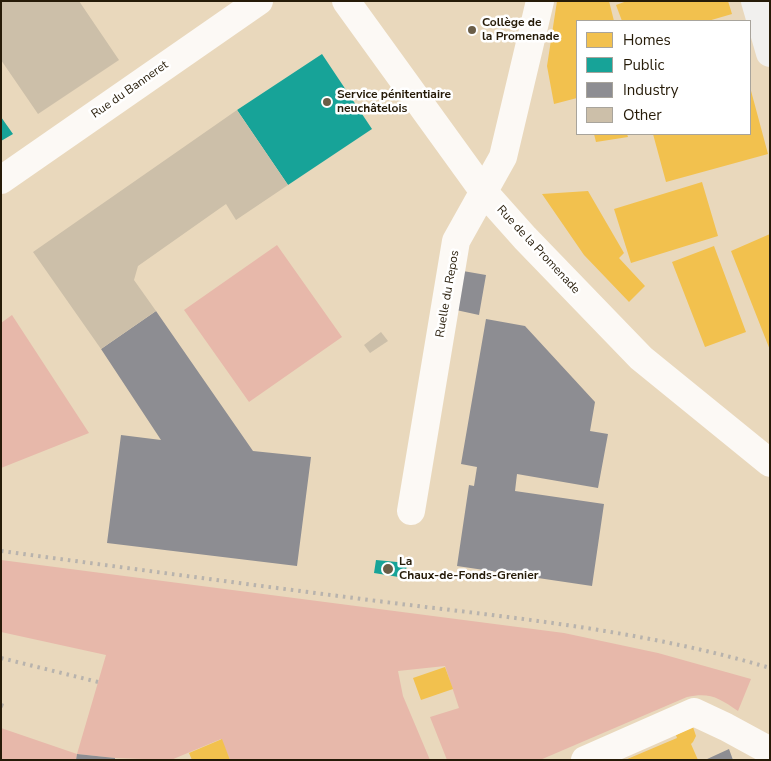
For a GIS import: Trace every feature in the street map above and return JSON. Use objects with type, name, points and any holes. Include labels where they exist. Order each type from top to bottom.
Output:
[{"type":"main road","points":[[755,1],[770,53]]},
{"type":"street","name":"Rue du Banneret","points":[[1,180],[259,1]]},
{"type":"street","name":"Rue de la Promenade","points":[[346,1],[484,192],[641,358],[770,463]]},
{"type":"street","name":"Ruelle du Repos","points":[[411,511],[456,241],[503,157],[540,1]]},
{"type":"street","points":[[585,760],[694,712],[770,751]]},
{"type":"shaded area","points":[[277,245],[342,337],[249,402],[184,310]]},
{"type":"shaded area","points":[[12,315],[89,433],[1,468],[1,323]]},
{"type":"shaded area","points":[[1,560],[564,633],[658,653],[751,679],[738,711],[714,697],[702,695],[687,697],[540,760],[447,760],[430,717],[459,708],[445,666],[398,671],[403,696],[430,760],[230,760],[221,739],[171,760],[115,758],[77,754],[106,655],[1,632]]},
{"type":"shaded area","points":[[1,728],[77,754],[76,760],[1,760]]},
{"type":"building: Homes","points":[[557,1],[609,1],[614,20],[576,20],[576,98],[554,104],[547,66]]},
{"type":"building: Homes","points":[[627,1],[728,1],[732,14],[711,20],[622,20],[616,5]]},
{"type":"building: Homes","points":[[751,91],[768,154],[666,182],[653,135],[751,135]]},
{"type":"building: Homes","points":[[594,135],[627,135],[628,137],[596,142]]},
{"type":"building: Homes","points":[[702,182],[718,236],[631,263],[614,209]]},
{"type":"building: Homes","points":[[588,191],[624,253],[619,258],[645,286],[629,302],[584,255],[542,194]]},
{"type":"building: Homes","points":[[770,234],[770,350],[731,251]]},
{"type":"building: Homes","points":[[714,246],[746,332],[705,347],[672,262]]},
{"type":"building: Homes","points":[[445,667],[453,689],[421,700],[413,678]]},
{"type":"building: Homes","points":[[693,727],[696,736],[691,744],[698,760],[625,760],[677,738],[676,735]]},
{"type":"building: Homes","points":[[222,739],[230,760],[192,760],[189,753]]},
{"type":"building: Public","points":[[322,54],[372,129],[288,185],[237,110]]},
{"type":"building: Public","points":[[1,117],[13,134],[1,141]]},
{"type":"building: Public","points":[[376,560],[407,563],[405,578],[374,573]]},
{"type":"building: Industry","points":[[463,271],[486,275],[479,315],[456,310]]},
{"type":"building: Industry","points":[[156,311],[253,451],[311,457],[297,566],[107,543],[121,435],[161,440],[101,349]]},
{"type":"building: Industry","points":[[486,319],[525,326],[595,402],[590,431],[608,434],[598,488],[517,474],[515,491],[604,504],[592,586],[457,566],[469,485],[474,486],[477,467],[461,464]]},
{"type":"building: Industry","points":[[729,749],[733,760],[705,760]]},
{"type":"building: Industry","points":[[77,754],[115,758],[115,760],[76,760]]},
{"type":"building: Other","points":[[1,1],[79,1],[119,60],[38,114],[1,60]]},
{"type":"building: Other","points":[[237,110],[288,185],[236,220],[226,204],[138,266],[134,280],[156,311],[101,349],[33,252]]},
{"type":"building: Other","points":[[381,332],[388,341],[370,353],[364,345]]},
{"type":"railway","points":[[1,551],[541,621],[679,645],[770,668]]},
{"type":"railway","points":[[1,658],[98,682]]},
{"type":"railway","points":[[1,705],[7,707]]},
{"type":"place","name":"Collège de la Promenade","points":[[472,30]]},
{"type":"place","name":"Service pénitentiaire neuchâtelois","points":[[327,102]]},
{"type":"place","name":"La Chaux-de-Fonds-Grenier","points":[[388,569]]}]
